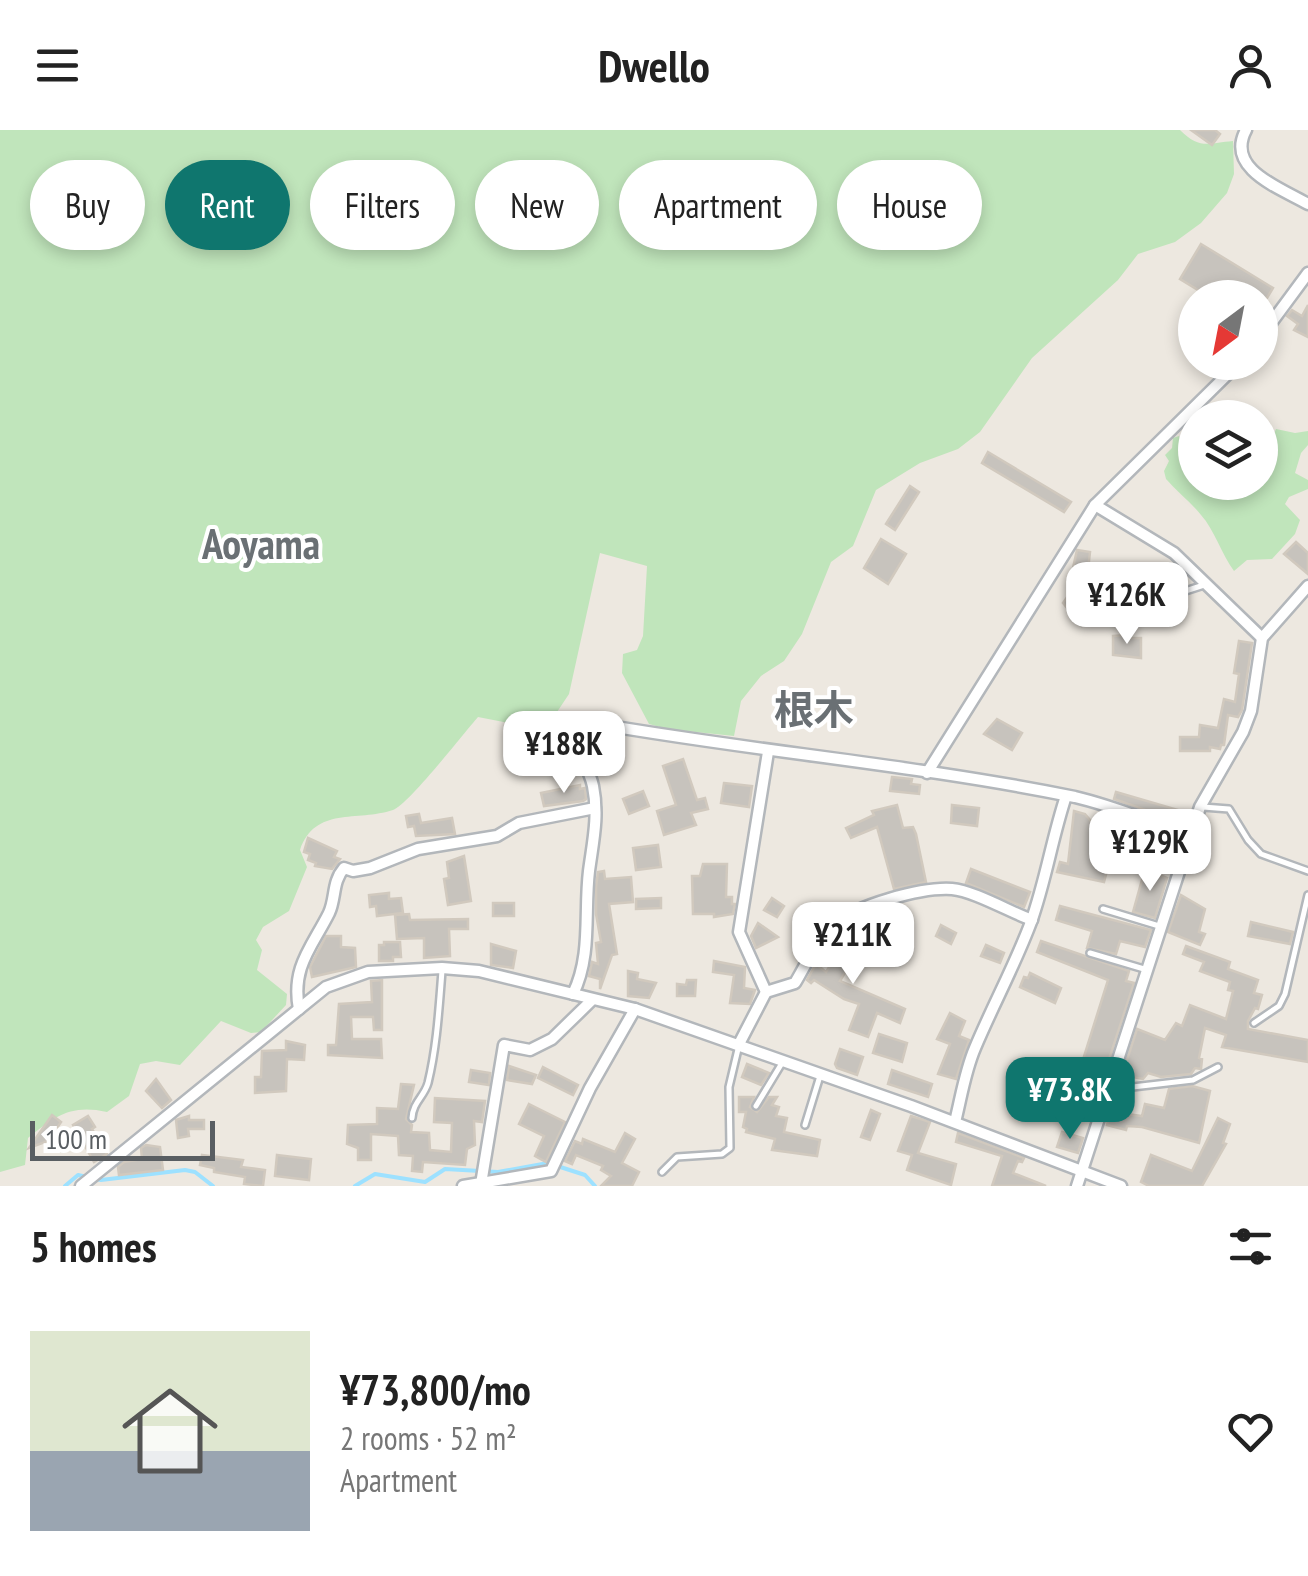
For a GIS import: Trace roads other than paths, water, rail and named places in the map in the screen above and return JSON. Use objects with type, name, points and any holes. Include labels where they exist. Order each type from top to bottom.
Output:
[{"type":"street","points":[[1246,130],[1239,143],[1241,157],[1250,170],[1308,204]]},
{"type":"street","points":[[1278,315],[1307,278]]},
{"type":"street","points":[[926,773],[1095,505],[1222,380]]},
{"type":"street","points":[[1095,505],[1174,553],[1262,638]]},
{"type":"street","points":[[1077,1186],[1200,807],[1243,732],[1262,638],[1308,586]]},
{"type":"street","points":[[574,994],[585,959],[588,872],[597,828],[592,783],[565,721],[1066,796],[1192,835]]},
{"type":"street","points":[[766,992],[739,932],[768,752]]},
{"type":"street","points":[[956,1122],[974,1051],[1006,987],[1048,873],[1048,859],[1066,796]]},
{"type":"street","points":[[300,1009],[296,994],[303,955],[330,911],[338,875],[344,868],[370,868],[418,849],[498,836],[520,824],[595,808]]},
{"type":"street","points":[[740,1044],[766,992],[795,983],[818,942],[835,923],[858,910],[893,899],[952,889],[1032,920]]},
{"type":"street","points":[[85,1184],[326,987],[346,978],[392,968],[442,968],[478,970],[635,1009],[956,1122],[1121,1186]]},
{"type":"street","points":[[481,1184],[504,1045],[530,1050],[552,1039],[592,1000]]},
{"type":"street","points":[[463,1186],[552,1171],[590,1088],[635,1009]]},
{"type":"lane","points":[[1111,615],[1204,584]]},
{"type":"lane","points":[[1200,807],[1229,809],[1261,854],[1308,870]]},
{"type":"lane","points":[[1254,1023],[1279,1006],[1285,994],[1308,895]]},
{"type":"lane","points":[[1103,909],[1162,926]]},
{"type":"lane","points":[[1090,953],[1148,970]]},
{"type":"lane","points":[[412,1118],[413,1106],[424,1093],[433,1058],[442,968]]},
{"type":"lane","points":[[662,1172],[677,1157],[722,1154],[730,1148],[729,1087],[740,1044]]},
{"type":"lane","points":[[756,1106],[784,1060]]},
{"type":"lane","points":[[1107,1094],[1124,1088],[1194,1080],[1218,1067]]},
{"type":"lane","points":[[805,1124],[820,1074]]},
{"type":"waterway","points":[[355,1186],[375,1174],[425,1182],[445,1169],[498,1172],[548,1163],[585,1175],[595,1186]]},
{"type":"waterway","points":[[65,1186],[78,1175],[101,1180],[185,1170],[195,1172],[213,1186]]},
{"type":"district","name":"Aoyama","points":[[261,543]]},
{"type":"district","name":"根木","points":[[814,709]]}]
